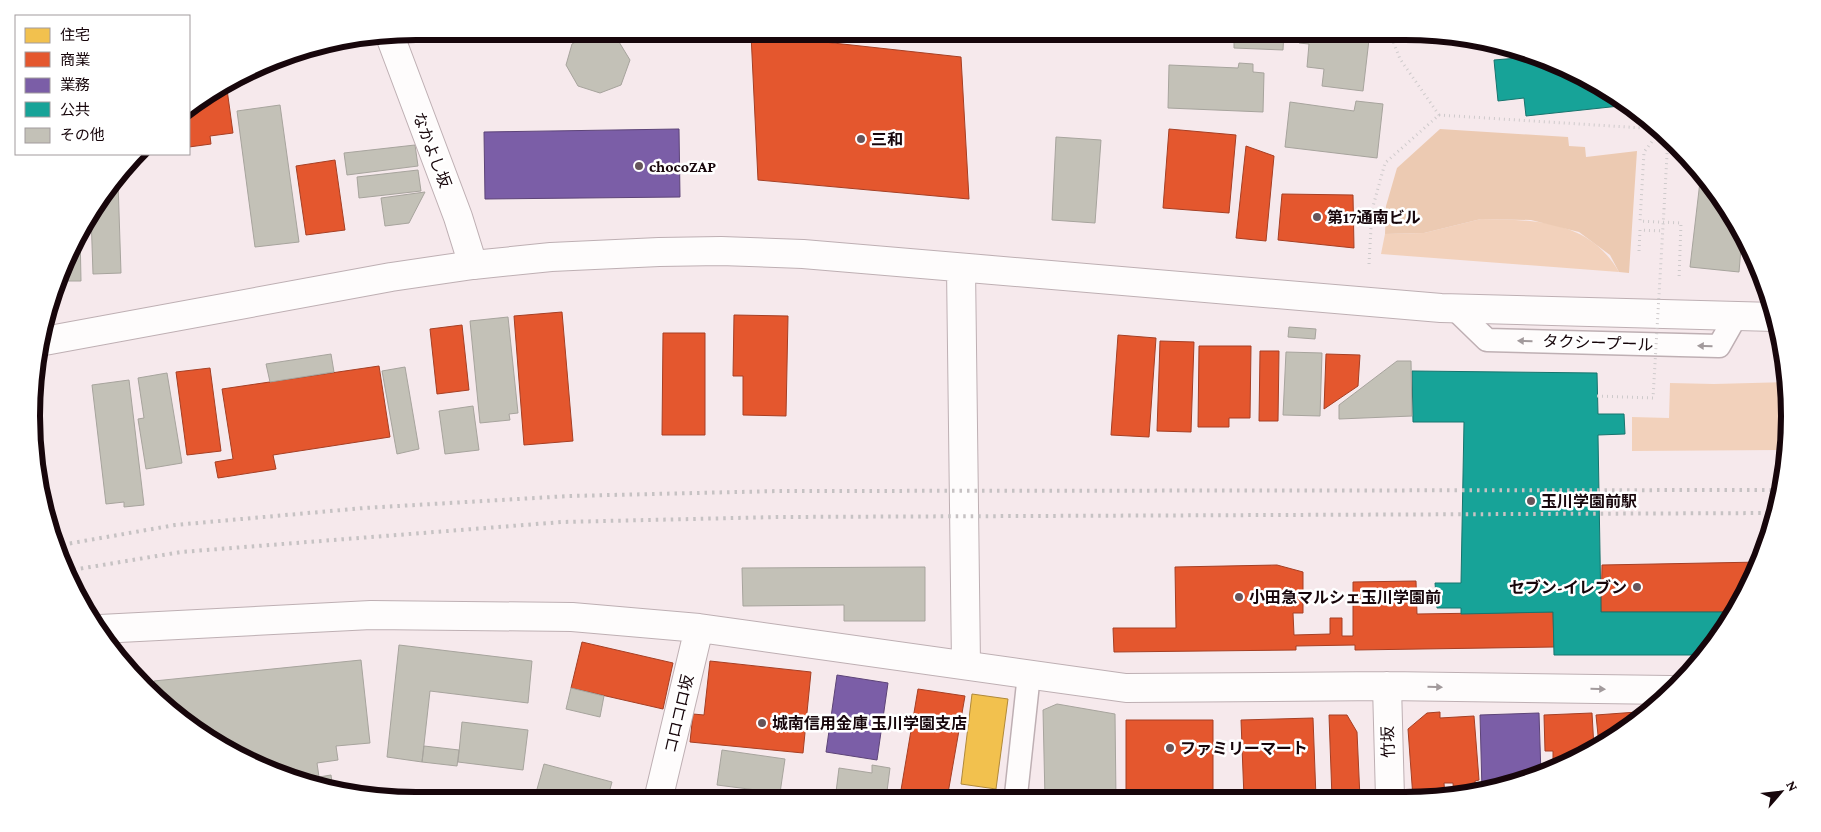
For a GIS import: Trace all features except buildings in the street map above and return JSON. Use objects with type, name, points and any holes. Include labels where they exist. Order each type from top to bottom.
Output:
[{"type":"street","name":"なかよし坂","points":[[392,41],[458,217],[473,265]]},
{"type":"street","points":[[48,340],[392,277],[473,265],[551,257],[721,251],[803,254],[1455,309],[1767,317]]},
{"type":"street","points":[[961,268],[966,664]]},
{"type":"street","points":[[106,630],[371,615],[572,616],[699,628],[966,664],[1126,688],[1386,686],[1659,693]]},
{"type":"street","name":"コロコロ坂","points":[[660,792],[699,628]]},
{"type":"street","name":"竹坂","points":[[1386,686],[1390,792]]},
{"type":"lane","points":[[1016,792],[1029,674]]},
{"type":"path","points":[[1393,40],[1400,59],[1439,115]]},
{"type":"path","points":[[1370,264],[1372,210],[1385,163],[1439,115],[1648,129]]},
{"type":"path","points":[[1656,136],[1644,152],[1640,221],[1681,223],[1679,285]]},
{"type":"path","points":[[1597,396],[1653,398],[1667,147]]},
{"type":"path","points":[[1639,251],[1640,230],[1663,232]]},
{"type":"shaded area","points":[[1440,129],[1568,137],[1569,146],[1585,147],[1586,157],[1637,151],[1629,273],[1619,272],[1610,255],[1579,232],[1531,220],[1481,219],[1424,233],[1385,234],[1386,206],[1397,168]]},
{"type":"shaded area","points":[[1481,219],[1521,220],[1559,226],[1592,242],[1607,255],[1619,272],[1381,254],[1385,234],[1424,233]]},
{"type":"shaded area","points":[[1779,382],[1781,416],[1779,450],[1632,451],[1632,417],[1669,418],[1670,383]]},
{"type":"railway","points":[[63,545],[175,525],[364,508],[569,496],[779,491],[1774,490]]},
{"type":"railway","points":[[73,570],[181,552],[562,522],[778,517],[1768,513]]},
{"type":"place","name":"三和","points":[[861,139]]},
{"type":"place","name":"chocoZAP","points":[[639,166]]},
{"type":"place","name":"第17通南ビル","points":[[1317,217]]},
{"type":"place","name":"玉川学園前駅","points":[[1531,501]]},
{"type":"place","name":"セブン-イレブン","points":[[1637,587]]},
{"type":"place","name":"小田急マルシェ玉川学園前","points":[[1239,597]]},
{"type":"place","name":"城南信用金庫 玉川学園支店","points":[[762,723]]},
{"type":"place","name":"ファミリーマート","points":[[1170,748]]}]
